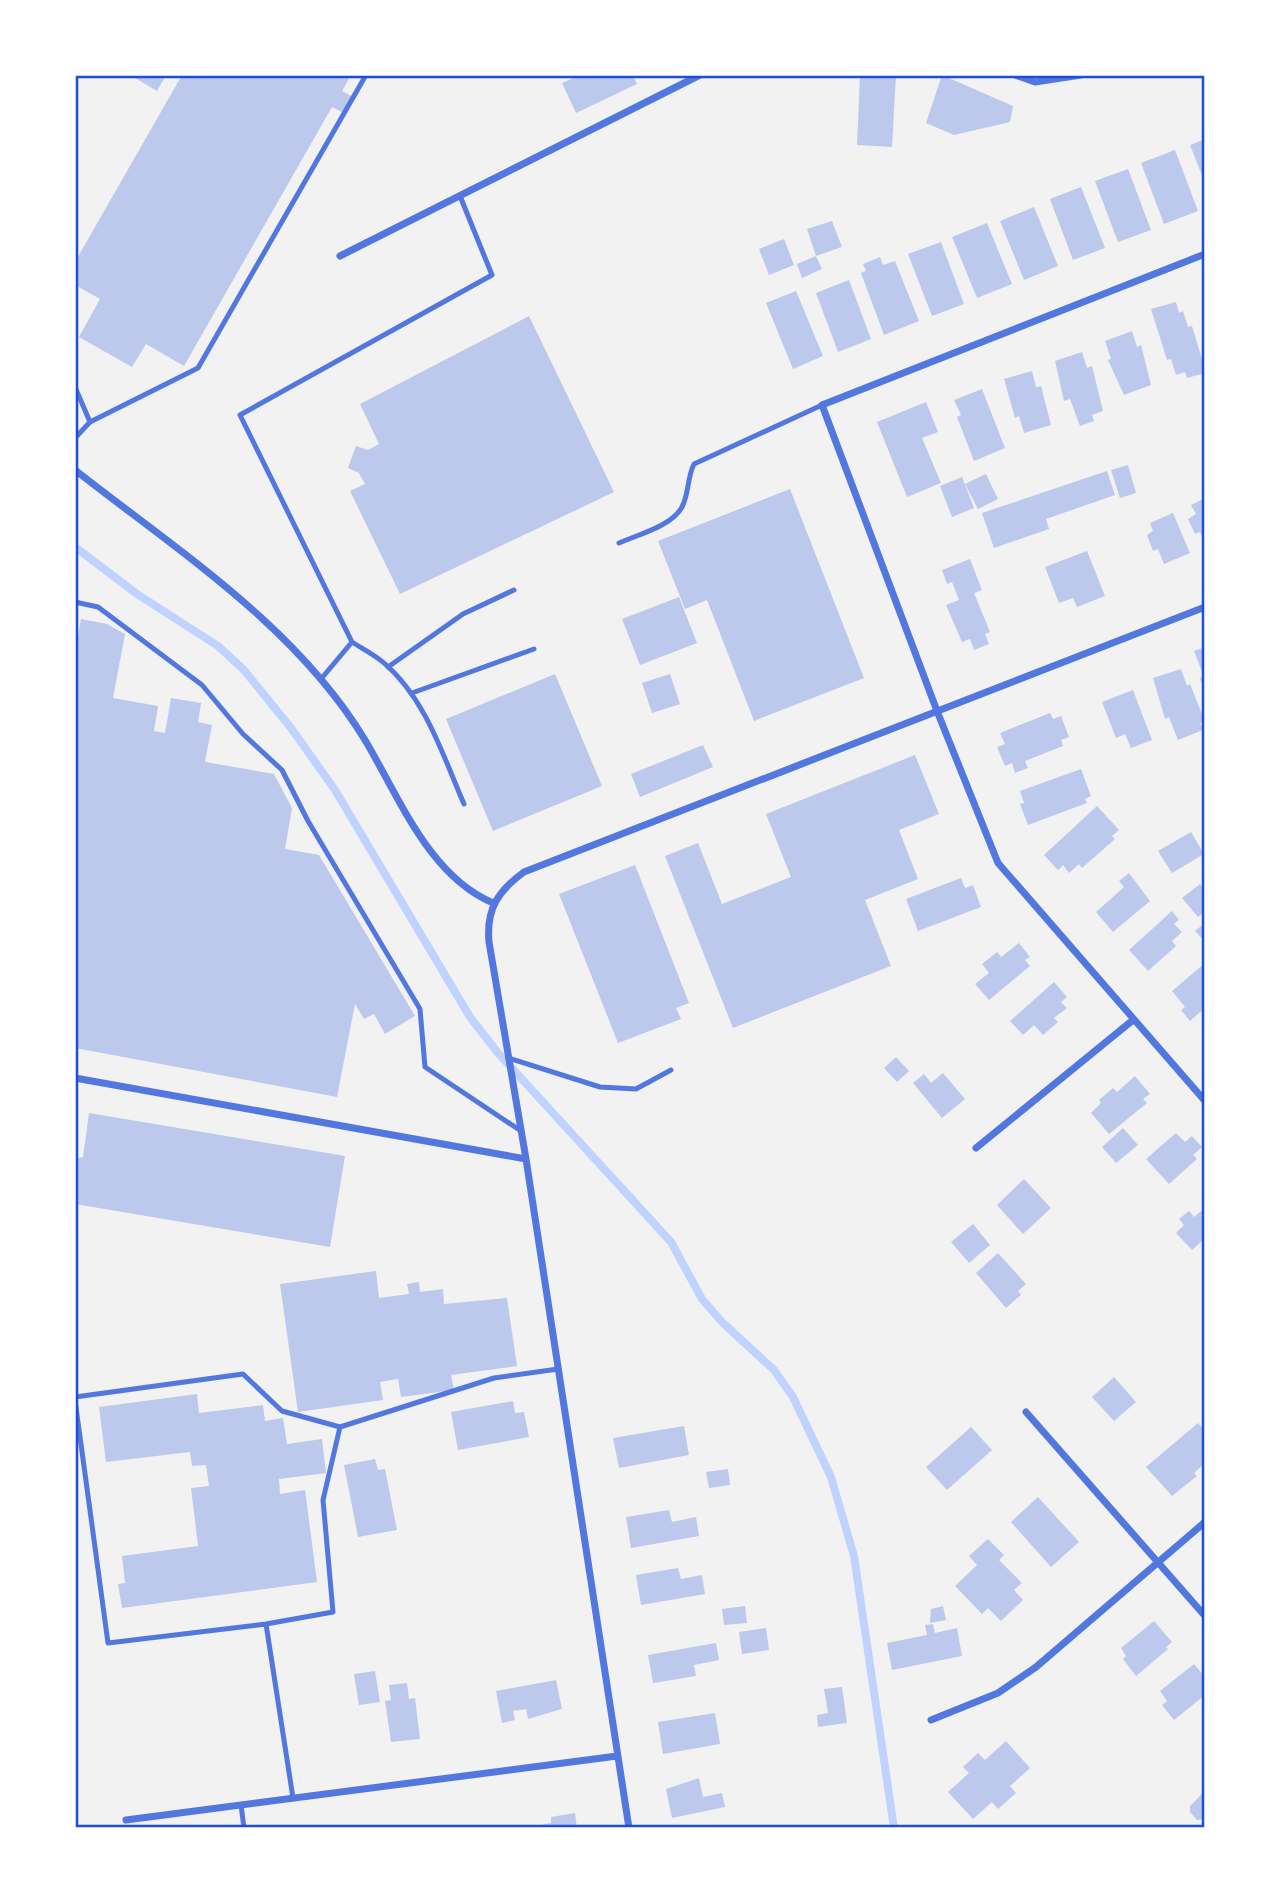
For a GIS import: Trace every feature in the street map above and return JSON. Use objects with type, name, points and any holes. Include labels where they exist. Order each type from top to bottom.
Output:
[{"type":"street","points":[[340,256],[700,75]]},
{"type":"street","points":[[1015,75],[1035,82],[1081,75]]},
{"type":"street","points":[[1205,254],[822,405],[937,711],[1003,871],[1205,1101]]},
{"type":"street","points":[[75,470],[240,600],[321,679],[363,736],[436,860],[462,887],[493,903]]},
{"type":"street","points":[[629,1828],[487,922],[493,903],[505,886],[524,872],[1205,607]]},
{"type":"street","points":[[976,1149],[1133,1020]]},
{"type":"street","points":[[75,1078],[526,1159]]},
{"type":"street","points":[[1026,1412],[1205,1616]]},
{"type":"street","points":[[931,1720],[998,1693],[1036,1667],[1205,1522]]},
{"type":"street","points":[[126,1820],[617,1756]]},
{"type":"lane","points":[[75,438],[90,422],[198,368],[366,75]]},
{"type":"lane","points":[[460,195],[492,275],[240,415],[352,642],[388,667],[412,694],[429,722],[464,804]]},
{"type":"lane","points":[[75,387],[90,422]]},
{"type":"lane","points":[[619,543],[669,520],[682,508],[688,476],[694,464],[822,405]]},
{"type":"lane","points":[[388,667],[463,614],[514,590]]},
{"type":"lane","points":[[75,602],[98,607],[202,685],[243,734],[282,770],[307,821],[420,1009],[425,1068],[521,1131]]},
{"type":"lane","points":[[321,679],[352,642]]},
{"type":"lane","points":[[412,694],[534,649]]},
{"type":"lane","points":[[508,1058],[600,1087],[636,1089],[671,1070]]},
{"type":"lane","points":[[340,1427],[323,1500],[333,1612],[266,1624],[108,1643],[75,1398],[243,1374],[282,1411],[340,1427],[494,1378],[558,1369]]},
{"type":"lane","points":[[266,1624],[293,1798]]},
{"type":"lane","points":[[241,1805],[244,1828]]},
{"type":"building","points":[[130,75],[166,75],[157,91]]},
{"type":"building","points":[[182,75],[351,75],[342,91],[353,97],[344,113],[332,107],[184,366],[146,344],[132,367],[79,337],[100,299],[75,285],[75,262]]},
{"type":"building","points":[[580,75],[633,75],[637,84],[576,113],[562,83]]},
{"type":"building","points":[[860,75],[896,75],[892,147],[857,145]]},
{"type":"building","points":[[942,75],[1013,106],[1010,122],[954,135],[926,123]]},
{"type":"building","points":[[1205,139],[1205,183],[1190,145]]},
{"type":"building","points":[[1175,150],[1198,211],[1164,224],[1141,163]]},
{"type":"building","points":[[1128,169],[1151,230],[1118,242],[1095,181]]},
{"type":"building","points":[[1081,187],[1105,248],[1073,260],[1050,199]]},
{"type":"building","points":[[1034,207],[1058,266],[1024,280],[1000,221]]},
{"type":"building","points":[[832,221],[842,247],[816,256],[807,229]]},
{"type":"building","points":[[987,223],[1012,284],[977,298],[952,237]]},
{"type":"building","points":[[784,239],[794,265],[769,275],[759,249]]},
{"type":"building","points":[[941,242],[964,304],[932,316],[908,254]]},
{"type":"building","points":[[816,256],[822,269],[802,278],[797,264]]},
{"type":"building","points":[[880,257],[883,265],[895,261],[919,321],[884,335],[861,273],[866,271],[863,264]]},
{"type":"building","points":[[849,280],[871,339],[838,352],[816,293]]},
{"type":"building","points":[[796,291],[823,356],[793,369],[766,303]]},
{"type":"building","points":[[1176,302],[1179,313],[1183,311],[1188,327],[1192,326],[1205,369],[1205,373],[1187,378],[1185,372],[1176,375],[1171,359],[1167,360],[1151,309]]},
{"type":"building","points":[[529,316],[614,492],[400,594],[350,491],[365,484],[359,473],[348,468],[356,446],[368,450],[379,444],[360,404]]},
{"type":"building","points":[[1132,331],[1137,347],[1141,345],[1151,385],[1124,395],[1108,360],[1111,359],[1105,341]]},
{"type":"building","points":[[1082,352],[1087,368],[1092,366],[1103,411],[1092,415],[1094,421],[1080,426],[1070,399],[1064,401],[1055,361]]},
{"type":"building","points":[[1032,371],[1036,387],[1041,386],[1051,425],[1024,433],[1019,416],[1015,418],[1004,379]]},
{"type":"building","points":[[982,389],[1005,448],[974,461],[957,417],[961,415],[954,400]]},
{"type":"building","points":[[926,402],[938,432],[922,438],[941,483],[907,497],[877,422]]},
{"type":"building","points":[[1128,465],[1136,493],[1120,498],[1111,470]]},
{"type":"building","points":[[1107,471],[1115,495],[1046,519],[1049,529],[994,548],[982,513]]},
{"type":"building","points":[[986,474],[998,499],[978,509],[965,484]]},
{"type":"building","points":[[962,477],[974,508],[952,517],[940,486]]},
{"type":"building","points":[[790,489],[864,678],[754,721],[707,600],[685,609],[658,541]]},
{"type":"building","points":[[1205,498],[1205,542],[1200,532],[1195,534],[1188,519],[1196,514],[1191,505]]},
{"type":"building","points":[[1173,513],[1190,553],[1164,564],[1158,549],[1153,551],[1147,535],[1153,531],[1150,523]]},
{"type":"building","points":[[1087,551],[1105,596],[1077,607],[1073,598],[1059,603],[1045,567]]},
{"type":"building","points":[[970,559],[982,590],[974,593],[990,632],[985,634],[989,644],[974,650],[970,639],[962,642],[946,605],[959,600],[952,582],[947,584],[942,570]]},
{"type":"building","points":[[679,597],[697,643],[640,665],[622,619]]},
{"type":"building","points":[[81,619],[107,624],[125,634],[113,698],[158,706],[154,731],[165,733],[171,698],[201,703],[198,722],[212,725],[205,762],[274,774],[292,808],[285,849],[319,855],[415,1016],[385,1034],[374,1014],[364,1019],[355,1004],[337,1097],[75,1048],[75,652]]},
{"type":"building","points":[[1205,647],[1204,690],[1200,678],[1204,677],[1194,651]]},
{"type":"building","points":[[1181,669],[1205,722],[1200,723],[1203,730],[1178,740],[1169,717],[1165,719],[1153,678]]},
{"type":"building","points":[[555,674],[602,786],[493,831],[446,719]]},
{"type":"building","points":[[670,674],[680,704],[652,713],[642,683]]},
{"type":"building","points":[[1133,690],[1152,740],[1131,748],[1125,734],[1116,738],[1102,702]]},
{"type":"building","points":[[1050,713],[1053,719],[1061,716],[1069,737],[1061,740],[1063,746],[1025,761],[1028,768],[1015,773],[1012,763],[1005,766],[997,747],[1005,744],[1000,733]]},
{"type":"building","points":[[703,745],[713,767],[640,797],[631,774]]},
{"type":"building","points":[[915,755],[939,814],[899,830],[918,879],[865,900],[891,966],[733,1028],[665,856],[698,843],[722,904],[791,877],[766,814]]},
{"type":"building","points":[[1081,769],[1091,796],[1085,799],[1087,803],[1028,825],[1020,804],[1024,803],[1020,791]]},
{"type":"building","points":[[1097,806],[1119,830],[1112,836],[1115,839],[1082,868],[1079,864],[1069,873],[1063,865],[1058,870],[1044,855]]},
{"type":"building","points":[[1191,832],[1204,854],[1172,873],[1158,851]]},
{"type":"building","points":[[635,865],[689,1003],[676,1008],[681,1019],[618,1043],[559,894]]},
{"type":"building","points":[[1129,873],[1150,901],[1113,932],[1096,912],[1124,887],[1119,881]]},
{"type":"building","points":[[961,878],[965,888],[973,885],[981,907],[918,931],[906,899]]},
{"type":"building","points":[[1200,884],[1205,890],[1205,912],[1198,917],[1182,898]]},
{"type":"building","points":[[1172,911],[1179,920],[1174,924],[1182,932],[1172,941],[1176,946],[1148,971],[1129,950]]},
{"type":"building","points":[[1205,923],[1205,942],[1195,931]]},
{"type":"building","points":[[1019,943],[1030,957],[1025,960],[1030,966],[989,1000],[975,984],[989,973],[982,964],[997,952],[1001,957]]},
{"type":"building","points":[[1205,963],[1205,1008],[1190,1021],[1181,1010],[1185,1007],[1172,991]]},
{"type":"building","points":[[1054,982],[1067,997],[1061,1002],[1067,1008],[1054,1018],[1058,1022],[1043,1035],[1034,1025],[1023,1035],[1010,1021]]},
{"type":"building","points":[[896,1057],[909,1071],[897,1082],[884,1068]]},
{"type":"building","points":[[943,1073],[965,1099],[942,1118],[913,1083],[924,1074],[931,1083]]},
{"type":"building","points":[[1135,1076],[1150,1094],[1143,1099],[1147,1103],[1109,1134],[1091,1113],[1101,1103],[1099,1100],[1113,1088],[1117,1092]]},
{"type":"building","points":[[89,1113],[345,1156],[330,1247],[75,1204],[75,1159],[83,1157]]},
{"type":"building","points":[[1123,1128],[1138,1145],[1116,1163],[1102,1147]]},
{"type":"building","points":[[1176,1133],[1185,1142],[1192,1136],[1202,1147],[1193,1155],[1197,1159],[1169,1184],[1146,1159]]},
{"type":"building","points":[[1024,1179],[1051,1208],[1023,1234],[997,1205]]},
{"type":"building","points":[[1205,1208],[1205,1238],[1192,1250],[1176,1233],[1184,1225],[1179,1219],[1189,1211],[1194,1217]]},
{"type":"building","points":[[973,1224],[990,1245],[969,1263],[951,1242]]},
{"type":"building","points":[[998,1253],[1026,1284],[1018,1291],[1021,1295],[1006,1308],[976,1273]]},
{"type":"building","points":[[376,1271],[379,1298],[409,1294],[407,1284],[419,1282],[420,1292],[443,1289],[444,1304],[507,1298],[517,1366],[451,1375],[454,1390],[401,1397],[398,1379],[380,1382],[383,1400],[298,1412],[280,1284]]},
{"type":"building","points":[[1114,1377],[1136,1402],[1114,1421],[1092,1397]]},
{"type":"building","points":[[197,1394],[199,1413],[263,1405],[265,1421],[283,1418],[287,1444],[322,1439],[326,1473],[279,1479],[280,1494],[305,1490],[317,1582],[122,1608],[118,1584],[125,1583],[122,1556],[198,1546],[191,1488],[209,1486],[206,1465],[192,1466],[190,1452],[106,1462],[99,1407]]},
{"type":"building","points":[[513,1401],[515,1413],[524,1412],[529,1437],[458,1450],[451,1412]]},
{"type":"building","points":[[1198,1423],[1205,1431],[1205,1463],[1194,1473],[1197,1476],[1172,1496],[1146,1467]]},
{"type":"building","points":[[684,1426],[689,1455],[619,1468],[613,1438]]},
{"type":"building","points":[[971,1427],[992,1450],[947,1490],[926,1467]]},
{"type":"building","points":[[375,1459],[378,1470],[385,1469],[397,1530],[358,1537],[344,1465]]},
{"type":"building","points":[[728,1469],[730,1485],[709,1488],[706,1472]]},
{"type":"building","points":[[1038,1497],[1079,1542],[1051,1567],[1011,1522]]},
{"type":"building","points":[[669,1510],[672,1522],[696,1517],[699,1536],[631,1548],[626,1517]]},
{"type":"building","points":[[988,1539],[1004,1555],[999,1560],[1022,1583],[1014,1590],[1023,1600],[1001,1621],[988,1608],[982,1614],[955,1586],[977,1565],[969,1556]]},
{"type":"building","points":[[678,1568],[681,1579],[702,1575],[705,1594],[641,1605],[636,1575]]},
{"type":"building","points":[[745,1606],[747,1623],[724,1625],[722,1609]]},
{"type":"building","points":[[943,1606],[946,1620],[930,1623],[931,1609]]},
{"type":"building","points":[[1154,1621],[1172,1642],[1166,1647],[1168,1649],[1136,1676],[1123,1659],[1126,1656],[1121,1648]]},
{"type":"building","points":[[933,1624],[935,1633],[957,1628],[962,1656],[892,1670],[887,1643],[927,1635],[925,1625]]},
{"type":"building","points":[[766,1628],[769,1650],[742,1654],[739,1632]]},
{"type":"building","points":[[716,1643],[719,1660],[694,1665],[696,1676],[653,1683],[648,1655]]},
{"type":"building","points":[[1194,1664],[1205,1677],[1205,1695],[1174,1720],[1162,1705],[1167,1701],[1160,1691]]},
{"type":"building","points":[[375,1671],[380,1702],[359,1705],[354,1674]]},
{"type":"building","points":[[556,1680],[562,1709],[528,1719],[526,1709],[513,1711],[515,1720],[502,1723],[496,1691]]},
{"type":"building","points":[[407,1683],[409,1699],[415,1698],[420,1739],[391,1742],[385,1701],[391,1700],[389,1685]]},
{"type":"building","points":[[842,1687],[847,1723],[818,1727],[817,1715],[828,1713],[824,1689]]},
{"type":"building","points":[[715,1713],[720,1744],[663,1754],[658,1722]]},
{"type":"building","points":[[1006,1741],[1030,1768],[1010,1786],[1016,1793],[998,1809],[992,1802],[973,1819],[948,1792],[969,1773],[963,1767],[978,1753],[985,1760]]},
{"type":"building","points":[[699,1778],[703,1797],[722,1793],[725,1807],[672,1818],[666,1789]]},
{"type":"building","points":[[1205,1791],[1205,1819],[1197,1820],[1190,1812],[1190,1806]]},
{"type":"building","points":[[575,1813],[577,1828],[542,1828],[541,1825],[551,1823],[551,1817]]},
{"type":"waterway","points":[[75,547],[137,594],[218,646],[244,670],[291,728],[335,790],[470,1017],[498,1053],[671,1242],[702,1299],[722,1322],[774,1370],[793,1397],[831,1477],[854,1556],[894,1828]]}]
